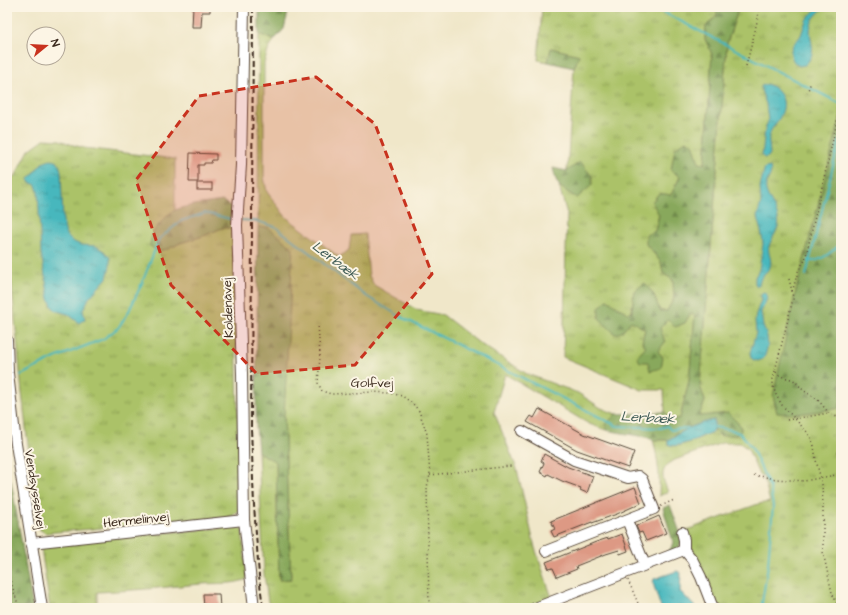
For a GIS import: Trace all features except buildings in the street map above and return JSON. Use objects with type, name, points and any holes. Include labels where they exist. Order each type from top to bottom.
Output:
[{"type":"street","name":"Koldenåvej","points":[[244,7],[242,165],[237,225],[242,372],[244,520],[254,608]]},
{"type":"street","name":"Vendsysselvej","points":[[7,340],[8,370],[16,444],[42,608]]},
{"type":"street","points":[[522,431],[574,460],[628,478],[638,476],[642,479],[654,509],[546,551]]},
{"type":"street","name":"Hermelinvej","points":[[31,543],[244,520]]},
{"type":"street","points":[[627,520],[645,565]]},
{"type":"street","points":[[682,532],[684,550],[692,559],[713,608]]},
{"type":"street","points":[[535,608],[684,550]]},
{"type":"path","points":[[746,66],[760,7]]},
{"type":"path","points":[[807,93],[811,82]]},
{"type":"path","points":[[792,291],[795,286],[797,274],[805,260],[837,122],[839,100]]},
{"type":"path","points":[[789,279],[792,299],[773,379],[773,386],[782,405],[808,433],[814,446],[822,484],[823,552],[832,593],[839,608]]},
{"type":"path","name":"Golfvej","points":[[318,323],[320,356],[318,383],[322,391],[331,394],[374,392],[390,393],[402,396],[412,403],[419,411],[427,434],[430,475],[427,487],[429,608]]},
{"type":"path","points":[[775,371],[780,376],[795,381],[803,390],[817,399],[829,413],[841,419]]},
{"type":"path","points":[[787,420],[829,413]]},
{"type":"path","points":[[841,449],[838,452],[841,460]]},
{"type":"path","points":[[430,475],[511,466]]},
{"type":"path","points":[[7,471],[11,494],[11,500],[7,508]]},
{"type":"path","points":[[754,475],[776,479],[804,481],[841,474]]},
{"type":"path","points":[[654,509],[674,500]]},
{"type":"path","points":[[7,570],[18,608]]},
{"type":"path","points":[[625,573],[640,608]]},
{"type":"path","points":[[7,596],[15,595]]},
{"type":"highlighted area","points":[[316,77],[375,124],[432,274],[355,365],[257,374],[171,285],[136,180],[199,96]]},
{"type":"green space","points":[[259,7],[288,7],[284,29],[274,40],[259,34]]},
{"type":"green space","points":[[542,7],[716,7],[717,16],[706,26],[705,39],[712,54],[705,165],[699,163],[680,177],[659,214],[655,231],[646,244],[661,262],[663,273],[673,280],[674,298],[667,311],[659,311],[654,295],[634,291],[632,312],[628,314],[607,300],[622,332],[631,321],[645,329],[642,342],[657,351],[665,342],[659,328],[668,320],[690,313],[695,315],[689,381],[680,418],[670,420],[665,412],[664,390],[642,390],[563,357],[567,214],[559,186],[577,198],[567,171],[574,68],[579,55],[551,48],[548,62],[538,60]]},
{"type":"green space","points":[[716,7],[739,7],[727,43],[700,386],[705,401],[699,416],[728,413],[741,426],[741,431],[737,435],[720,436],[714,430],[714,420],[691,427],[668,440],[653,440],[646,437],[606,430],[606,424],[616,414],[665,412],[670,420],[680,418],[689,381],[695,315],[690,314],[685,323],[675,327],[668,320],[660,328],[665,342],[658,351],[663,358],[661,368],[650,371],[648,362],[640,362],[637,357],[646,347],[642,342],[645,329],[631,321],[622,332],[615,334],[599,318],[599,308],[607,300],[628,313],[632,312],[634,291],[645,283],[654,295],[660,311],[667,311],[674,298],[673,280],[663,273],[661,262],[646,244],[646,235],[655,231],[659,215],[652,202],[659,193],[671,195],[680,177],[671,170],[675,148],[686,141],[693,143],[699,163],[705,164],[712,54],[705,39],[706,26],[717,16]]},
{"type":"green space","points":[[739,7],[841,7],[841,116],[794,299],[798,414],[841,408],[841,608],[756,608],[752,606],[746,608],[718,608],[691,552],[686,536],[687,530],[758,504],[770,502],[763,476],[759,475],[748,449],[740,443],[722,443],[672,461],[663,472],[663,479],[668,492],[659,496],[658,468],[653,440],[668,440],[668,444],[677,445],[695,440],[714,430],[720,436],[741,426],[698,416],[705,401],[700,386],[727,43]]},
{"type":"green space","points":[[259,34],[274,40],[264,63],[264,177],[267,192],[286,217],[339,257],[349,250],[351,235],[365,234],[369,276],[374,285],[417,310],[443,315],[479,343],[527,374],[578,393],[601,408],[616,414],[606,424],[606,430],[589,424],[505,374],[494,412],[517,469],[535,548],[552,598],[526,608],[269,608],[264,574],[258,452],[276,461],[279,580],[291,579],[284,416],[269,228],[258,227]]},
{"type":"green space","points":[[551,48],[579,55],[574,68],[548,62]]},
{"type":"green space","points":[[841,116],[841,408],[798,414],[777,413],[773,396],[794,299]]},
{"type":"green space","points":[[44,139],[60,140],[84,148],[175,159],[175,210],[169,214],[168,249],[180,243],[222,228],[234,228],[240,510],[231,517],[45,533],[39,529],[22,393],[7,235],[7,178],[15,177],[29,150]]},
{"type":"green space","points":[[580,162],[592,176],[592,185],[577,198],[560,186],[556,180],[553,168],[567,171]]},
{"type":"green space","points":[[222,201],[235,208],[234,228],[222,228],[180,243],[168,249],[157,251],[150,246],[155,230],[173,211],[190,206]]},
{"type":"green space","points":[[258,227],[269,228],[293,248],[284,416],[291,579],[279,580],[276,462],[258,452],[256,427]]},
{"type":"green space","points":[[7,480],[11,481],[33,608],[7,608]]},
{"type":"green space","points":[[670,505],[682,538],[679,548],[667,553],[673,542],[663,508]]},
{"type":"green space","points":[[233,527],[242,529],[247,579],[230,583],[97,592],[97,608],[50,608],[41,548],[46,543]]},
{"type":"water","points":[[819,7],[825,7],[818,13],[811,25],[812,55],[805,65],[799,66],[794,62],[792,57],[792,48],[801,35],[806,20]]},
{"type":"water","points":[[767,84],[777,90],[780,94],[783,108],[779,119],[769,135],[770,154],[768,157],[764,158],[762,156],[765,130],[768,121],[766,104],[761,86]]},
{"type":"water","points":[[53,160],[59,164],[61,171],[63,221],[66,235],[72,241],[81,245],[96,246],[104,251],[110,258],[107,278],[89,298],[83,310],[85,319],[79,323],[68,314],[57,311],[53,308],[49,299],[41,253],[38,192],[36,185],[29,182],[29,179],[42,163]]},
{"type":"water","points":[[770,167],[771,173],[766,183],[766,190],[779,222],[769,246],[771,262],[770,267],[761,278],[759,285],[757,286],[755,284],[755,277],[759,270],[763,244],[757,217],[761,203],[760,187],[765,168]]},
{"type":"water","points":[[763,292],[766,293],[767,299],[761,312],[768,345],[765,356],[763,359],[758,361],[751,358],[750,353],[756,333],[756,314],[761,300],[761,294]]},
{"type":"water","points":[[714,420],[714,430],[710,433],[683,444],[668,444],[668,440],[685,430],[695,425]]},
{"type":"water","points":[[677,571],[681,573],[680,591],[696,608],[661,608],[653,583],[654,579]]},
{"type":"waterway","points":[[653,7],[841,104]]},
{"type":"waterway","points":[[806,275],[841,134]]},
{"type":"waterway","name":"Lerbæk","points":[[21,375],[55,358],[103,339],[118,328],[128,313],[142,283],[159,239],[181,221],[205,213],[235,220]]},
{"type":"waterway","name":"Lerbæk","points":[[241,220],[256,221],[276,227],[366,296],[401,317],[617,426],[661,428],[667,426],[671,430],[688,428]]},
{"type":"waterway","points":[[809,261],[822,258],[841,244]]},
{"type":"waterway","name":"Lerbæk","points":[[714,427],[732,430],[741,434],[752,448],[770,488],[773,506],[768,565],[762,608]]},
{"type":"railway","points":[[253,7],[251,428],[254,505],[263,608]]}]
